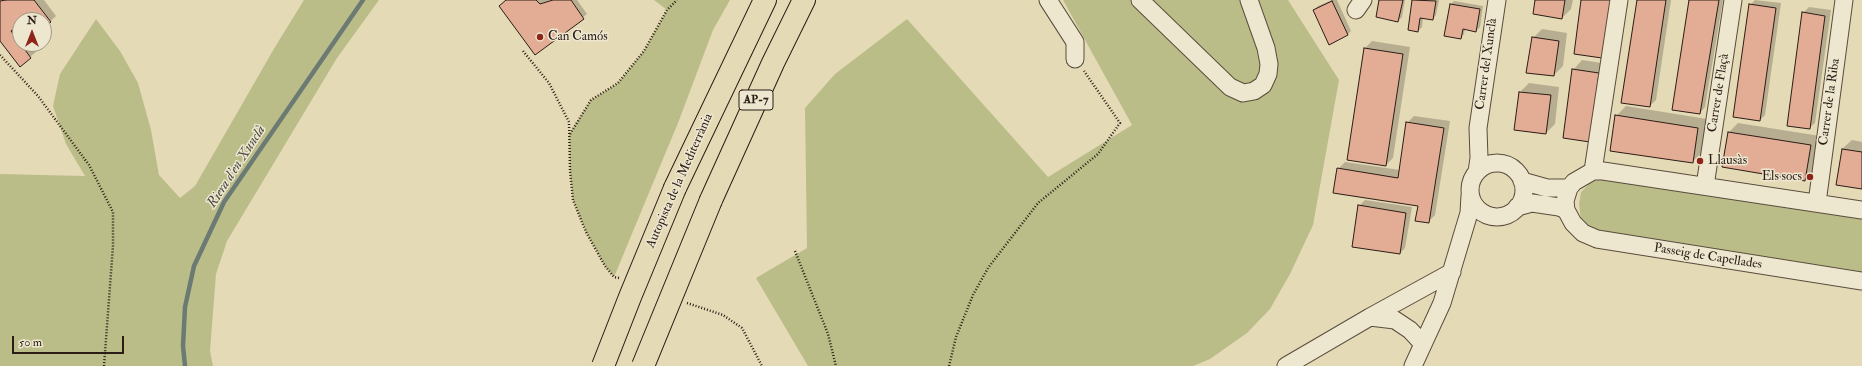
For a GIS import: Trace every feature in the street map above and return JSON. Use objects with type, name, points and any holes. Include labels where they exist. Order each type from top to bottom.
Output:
[{"type":"highway","name":"Autopista de la Mediterrània","points":[[603,366],[630,296],[675,188],[765,0]]},
{"type":"highway","name":"AP-7","points":[[643,366],[711,200],[773,63],[804,0]]},
{"type":"street","points":[[1048,0],[1075,42],[1075,59]]},
{"type":"street","points":[[1140,0],[1230,87],[1243,93],[1254,91],[1263,86],[1268,69],[1266,48],[1249,0]]},
{"type":"street","name":"Carrer del Xunclà","points":[[1477,172],[1479,158],[1478,128],[1497,0]]},
{"type":"street","points":[[1593,171],[1618,0]]},
{"type":"street","name":"Carrer de Flaçà","points":[[1705,186],[1733,0]]},
{"type":"street","name":"Carrer de la Riba","points":[[1817,204],[1844,0]]},
{"type":"street","name":"Carrer del Xunclà","points":[[1478,128],[1488,148],[1505,165]]},
{"type":"street","points":[[1413,366],[1442,303],[1469,213],[1472,179],[1477,172],[1493,163],[1505,165],[1515,171],[1522,181],[1524,190],[1518,207]]},
{"type":"street","points":[[1566,210],[1565,202],[1568,188],[1580,177],[1593,171],[1611,171],[1862,210]]},
{"type":"street","points":[[1522,181],[1547,188],[1568,188]]},
{"type":"street","points":[[1470,196],[1473,204],[1479,210],[1486,215],[1495,217]]},
{"type":"street","points":[[1461,240],[1481,224],[1495,217],[1506,215],[1518,207],[1532,203],[1559,207],[1566,210]]},
{"type":"street","name":"Passeig de Capellades","points":[[1566,210],[1577,228],[1597,239],[1862,281]]},
{"type":"street","points":[[1286,366],[1370,317],[1452,272]]},
{"type":"street","points":[[1370,317],[1395,320],[1410,330],[1423,344]]},
{"type":"path","points":[[670,0],[673,4]]},
{"type":"path","points":[[569,134],[591,100],[618,83],[644,51],[667,10],[677,0]]},
{"type":"path","points":[[523,51],[549,83],[569,122],[570,171],[573,200],[586,232],[605,266],[614,277],[622,279]]},
{"type":"path","points":[[0,55],[38,96],[89,165],[113,212],[113,246],[104,366]]},
{"type":"path","points":[[949,366],[956,337],[973,295],[988,268],[1038,203],[1098,154],[1120,123],[1075,59]]},
{"type":"path","points":[[795,252],[828,334],[836,366]]},
{"type":"path","points":[[680,300],[723,316],[742,328],[762,366]]},
{"type":"green space","points":[[304,0],[379,0],[337,58],[227,241],[216,274],[210,351],[213,366],[0,366],[0,174],[85,176],[66,144],[53,106],[60,74],[96,19],[120,51],[138,83],[151,130],[159,175],[180,198],[195,186],[275,47]]},
{"type":"green space","points":[[654,0],[730,0],[713,30],[678,123],[614,277],[605,266],[586,232],[573,200],[570,171],[569,134],[591,100],[618,83],[644,51],[667,10]]},
{"type":"green space","points":[[1063,0],[1288,0],[1339,80],[1313,225],[1290,274],[1270,309],[1247,333],[1210,359],[1193,366],[808,366],[756,278],[807,248],[805,108],[835,74],[907,19],[1048,177],[1132,125]]},
{"type":"green space","points":[[1605,178],[1862,216],[1862,275],[1590,231],[1581,220],[1579,204],[1581,192],[1591,182]]},
{"type":"building","points":[[34,0],[43,12],[12,12],[12,52],[27,52],[31,58],[20,67],[0,41],[0,1]]},
{"type":"building","name":"Can Camós","points":[[506,0],[536,0],[540,4],[553,0],[571,0],[584,19],[535,55],[499,6]]},
{"type":"building","points":[[1379,0],[1403,0],[1398,22],[1376,17]]},
{"type":"building","points":[[1412,0],[1436,1],[1433,20],[1420,18],[1418,32],[1408,30]]},
{"type":"building","points":[[1535,0],[1565,0],[1562,19],[1533,14]]},
{"type":"building","points":[[1581,0],[1611,0],[1602,58],[1574,54]]},
{"type":"building","points":[[1637,0],[1666,0],[1650,107],[1621,103]]},
{"type":"building","points":[[1689,0],[1719,0],[1700,114],[1672,110]]},
{"type":"building","points":[[1332,1],[1348,35],[1329,45],[1313,10]]},
{"type":"building","points":[[1450,4],[1480,9],[1476,32],[1463,29],[1461,39],[1444,36]]},
{"type":"building","points":[[1749,4],[1776,8],[1760,121],[1733,117]]},
{"type":"building","points":[[1802,12],[1825,16],[1810,129],[1787,126]]},
{"type":"building","points":[[1532,37],[1559,41],[1554,76],[1526,73]]},
{"type":"building","points":[[1364,48],[1403,54],[1386,166],[1347,160]]},
{"type":"building","points":[[1572,69],[1599,73],[1590,142],[1563,138]]},
{"type":"building","points":[[1519,92],[1551,95],[1546,134],[1514,130]]},
{"type":"building","points":[[1615,115],[1698,128],[1693,163],[1610,151]]},
{"type":"building","points":[[1406,122],[1444,128],[1429,223],[1415,221],[1418,206],[1333,193],[1337,168],[1398,178]]},
{"type":"building","points":[[1728,132],[1811,145],[1805,181],[1722,167]]},
{"type":"building","points":[[1842,149],[1862,152],[1862,189],[1836,185]]},
{"type":"building","points":[[1358,205],[1406,213],[1400,254],[1352,247]]},
{"type":"waterway","name":"Riera d'en Xunclà","points":[[185,366],[183,346],[185,307],[194,266],[224,202],[363,0]]},
{"type":"place","name":"Can Camós","points":[[540,37]]},
{"type":"place","name":"Llausàs","points":[[1700,161]]},
{"type":"place","name":"Els socs","points":[[1810,177]]}]
